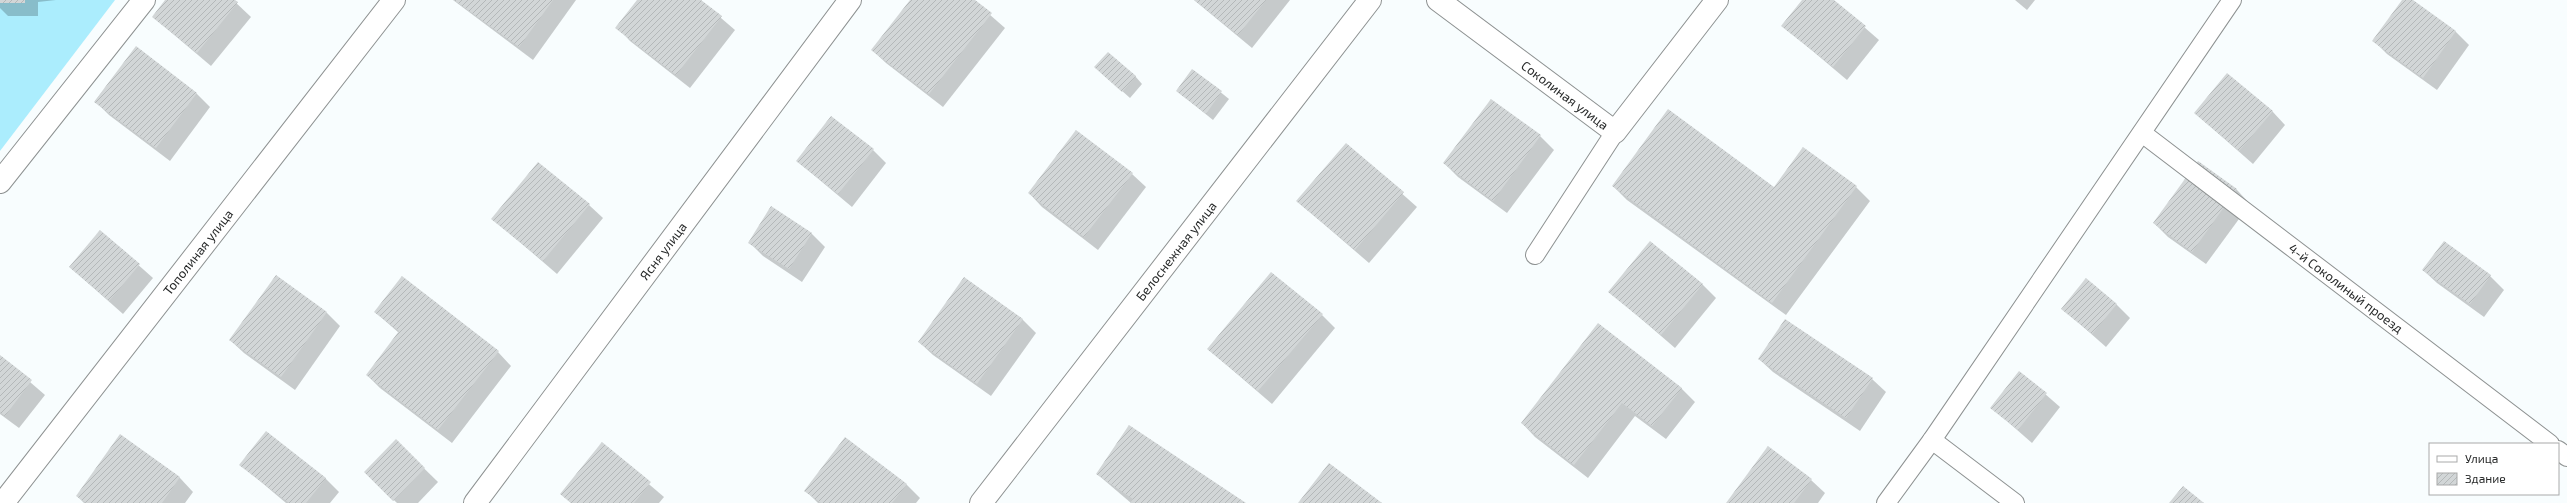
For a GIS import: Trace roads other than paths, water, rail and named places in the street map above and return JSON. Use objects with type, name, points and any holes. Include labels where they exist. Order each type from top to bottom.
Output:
[{"type":"street","points":[[0,182],[144,0]]},
{"type":"street","name":"Тополиная улица","points":[[3,503],[394,0]]},
{"type":"street","name":"Ясня улица","points":[[475,503],[850,0]]},
{"type":"street","name":"Белоснежная улица","points":[[982,503],[1370,0]]},
{"type":"street","name":"Соколиная улица","points":[[1438,0],[1615,132],[1717,0]]},
{"type":"lane","points":[[1886,503],[1932,440],[2232,0]]},
{"type":"lane","points":[[1535,255],[1615,132]]},
{"type":"lane","name":"4-й Соколиный проезд","points":[[2142,133],[2549,443]]},
{"type":"lane","points":[[1932,440],[2014,503]]},
{"type":"lane","points":[[2559,451],[2567,457]]}]
